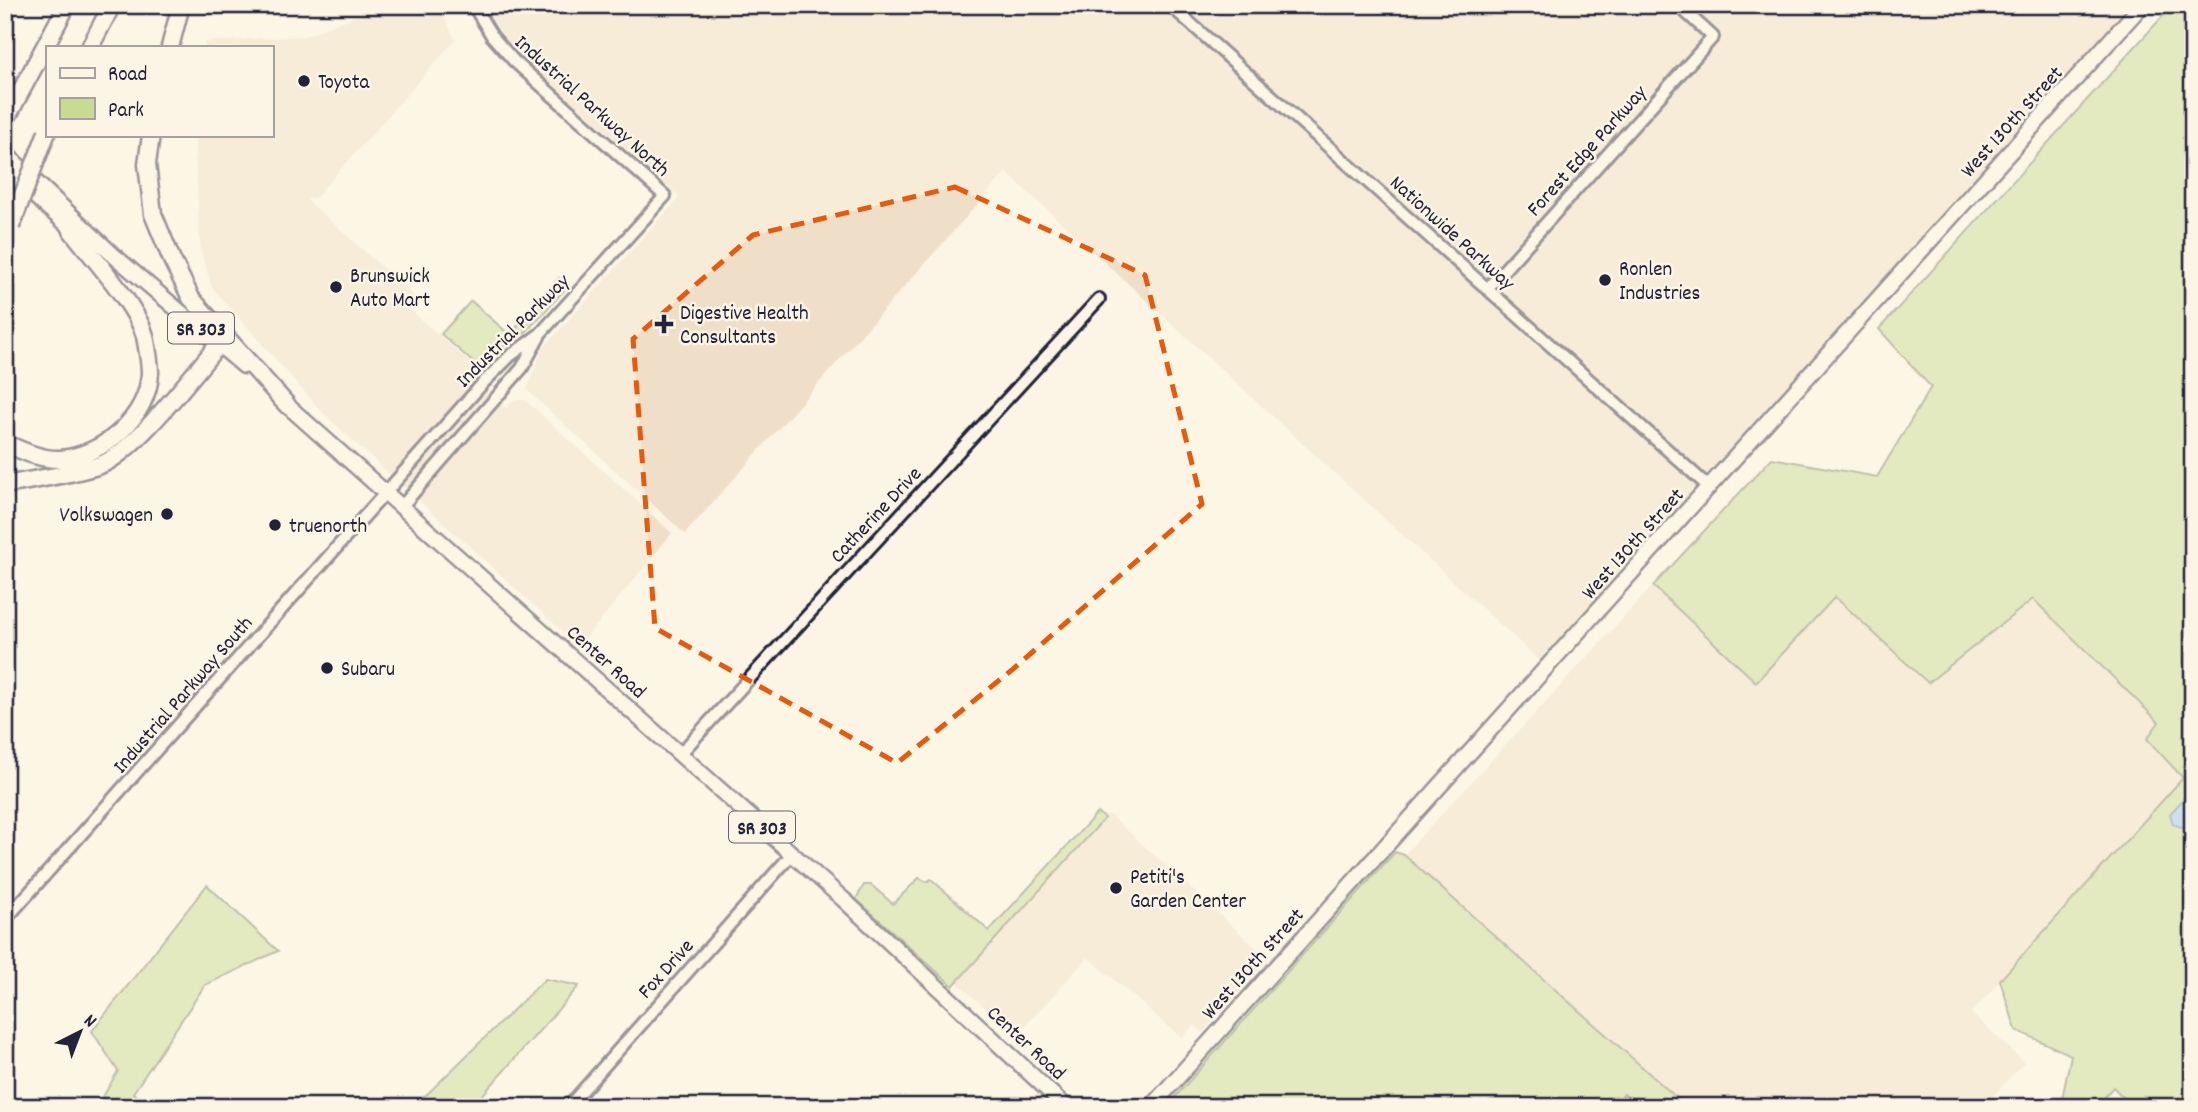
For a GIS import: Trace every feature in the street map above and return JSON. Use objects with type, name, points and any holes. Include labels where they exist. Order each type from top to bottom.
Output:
[{"type":"highway","points":[[8,115],[67,5]]},
{"type":"highway","points":[[91,46],[112,5]]},
{"type":"highway","points":[[170,46],[181,5]]},
{"type":"highway","points":[[7,225],[46,133]]},
{"type":"highway","points":[[151,136],[147,164],[153,214],[191,298],[287,405]]},
{"type":"highway","points":[[5,443],[28,454],[60,459],[89,452],[117,436],[141,407],[150,373],[144,334],[126,301],[72,231]]},
{"type":"highway","points":[[5,485],[102,465],[128,446],[153,422],[219,344]]},
{"type":"main road","name":"West 130th Street","points":[[1151,1107],[2142,5]]},
{"type":"main road","name":"Center Road","points":[[5,153],[112,254],[219,344],[792,854],[1066,1107]]},
{"type":"main road","name":"Center Road","points":[[5,170],[72,231],[112,254]]},
{"type":"street","name":"Industrial Parkway North","points":[[473,5],[492,36],[514,61],[665,196]]},
{"type":"street","name":"Nationwide Parkway","points":[[1170,5],[1710,488]]},
{"type":"street","name":"Forest Edge Parkway","points":[[1487,289],[1713,37],[1678,5]]},
{"type":"street","name":"Industrial Parkway","points":[[386,492],[484,382],[510,356],[540,334],[665,196]]},
{"type":"street","name":"Catherine Drive","points":[[680,754],[1099,299]]},
{"type":"street","points":[[402,506],[522,368],[540,334]]},
{"type":"street","name":"Industrial Parkway South","points":[[5,920],[386,492]]},
{"type":"street","name":"Fox Drive","points":[[568,1107],[792,854]]},
{"type":"highlighted area","points":[[955,187],[1145,275],[1202,504],[1013,669],[897,763],[655,628],[633,339],[753,235]]},
{"type":"shaded area","points":[[385,5],[438,5],[455,40],[316,197],[306,199],[416,298],[409,309],[481,372],[474,380],[506,409],[514,400],[525,400],[672,533],[579,646],[325,415],[212,287],[201,251],[196,136],[273,136],[273,46],[205,46],[205,42],[305,36]]},
{"type":"shaded area","points":[[484,5],[2141,5],[1548,668],[1006,172],[685,534],[527,390],[542,350],[680,197],[515,51]]},
{"type":"shaded area","points":[[1653,586],[1756,681],[1835,597],[1928,683],[2032,598],[2159,722],[2183,778],[1971,1013],[2024,1062],[1983,1107],[1687,1107],[1404,855]]},
{"type":"shaded area","name":"Petiti's Garden Center","points":[[1109,814],[1268,959],[1203,1032],[1194,1025],[1182,1038],[1088,957],[1016,1036],[957,982]]},
{"type":"green space","points":[[2173,5],[2193,5],[2193,1107],[2133,1107],[2113,1087],[2097,1107],[2058,1107],[2061,1104],[2071,1055],[2016,1030],[2000,980],[2183,778],[2147,739],[2159,722],[2033,599],[1928,683],[1835,597],[1756,682],[1653,586],[1772,458],[1877,477],[1931,387],[1879,329]]},
{"type":"green space","points":[[559,278],[568,286],[526,332],[494,353],[483,369],[441,334],[471,301],[510,335]]},
{"type":"green space","points":[[1097,813],[1105,818],[953,986],[856,899],[864,885],[871,885],[893,904],[919,878],[927,882],[931,879],[989,931]]},
{"type":"green space","points":[[1395,852],[1404,855],[1687,1107],[1639,1107],[1624,1094],[1613,1107],[1166,1107]]},
{"type":"green space","points":[[207,885],[278,951],[205,985],[133,1093],[149,1107],[97,1107],[118,1071],[92,1031]]},
{"type":"green space","points":[[545,979],[579,986],[472,1107],[414,1107]]},
{"type":"water","points":[[2193,788],[2193,831],[2173,824],[2170,814]]},
{"type":"place","name":"Toyota","points":[[304,81]]},
{"type":"place","name":"Ronlen Industries","points":[[1605,280]]},
{"type":"place","name":"Brunswick Auto Mart","points":[[336,287]]},
{"type":"place","name":"Digestive Health Consultants","points":[[664,324]]},
{"type":"place","name":"Volkswagen","points":[[167,514]]},
{"type":"place","name":"truenorth","points":[[275,525]]},
{"type":"place","name":"Subaru","points":[[327,668]]},
{"type":"place","name":"Petiti's Garden Center","points":[[1116,888]]}]
